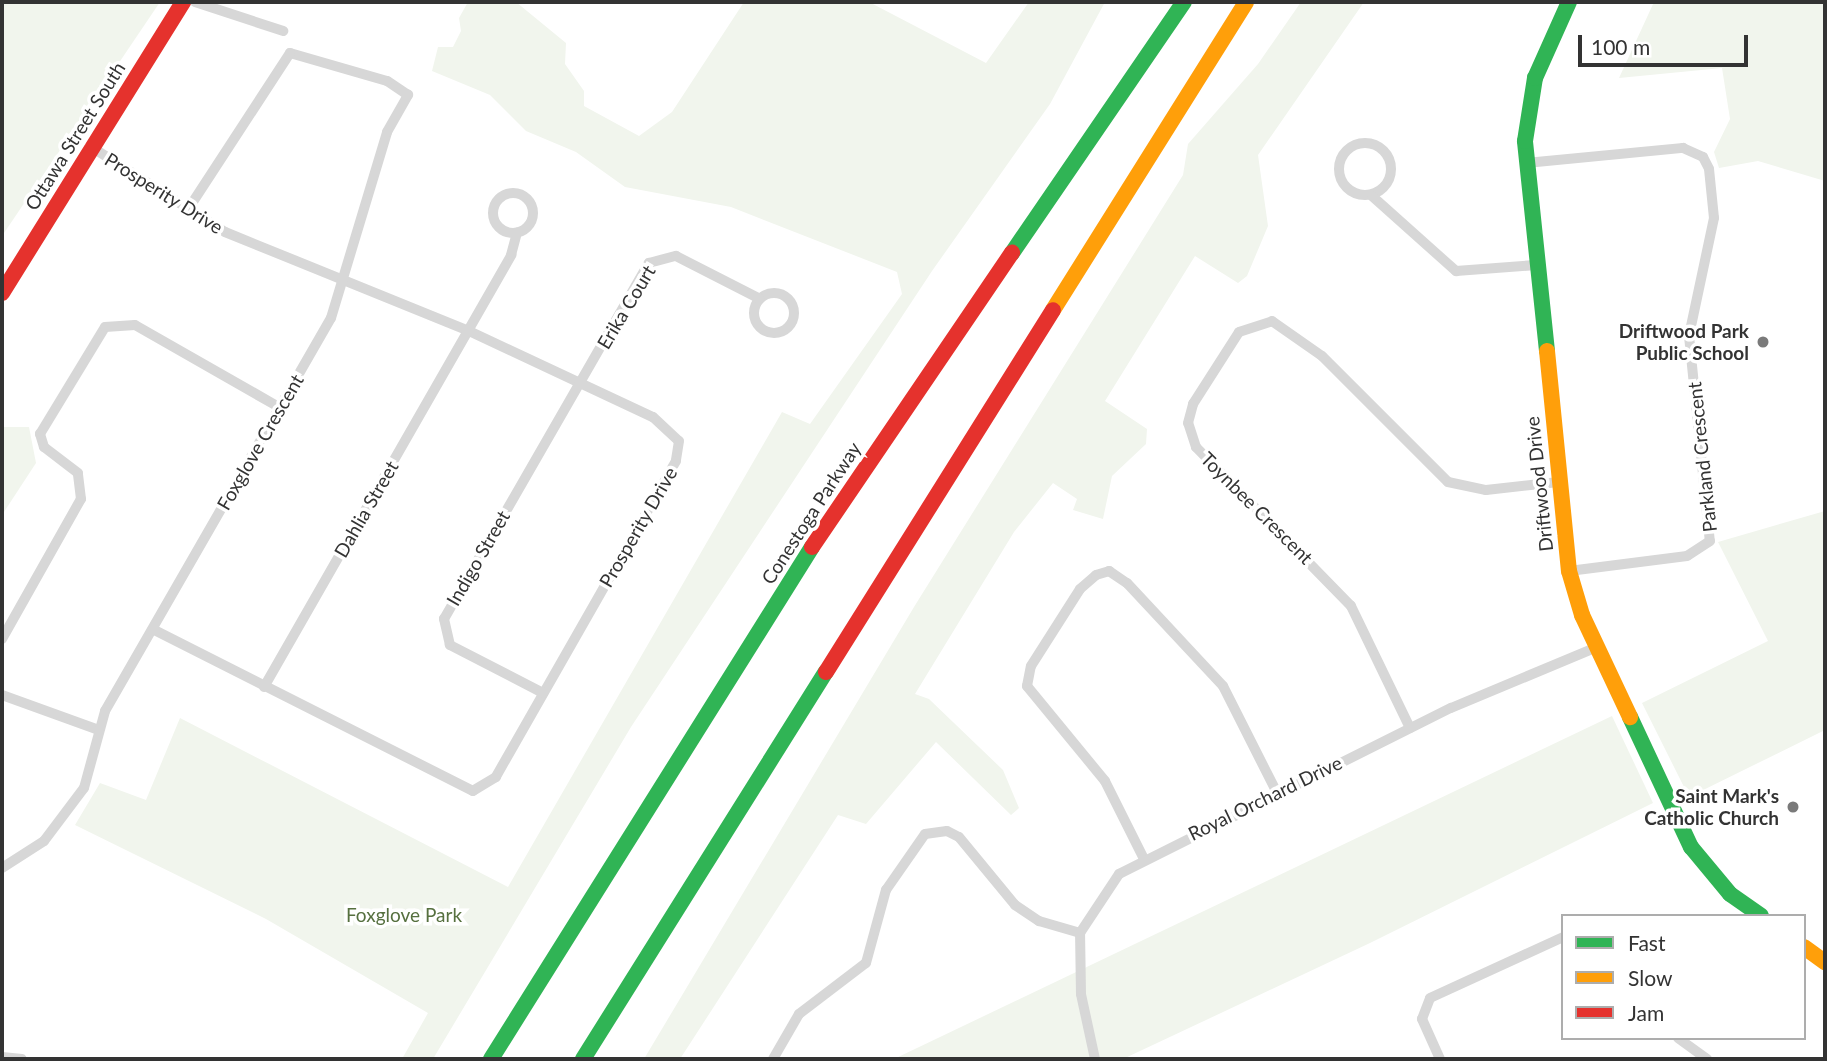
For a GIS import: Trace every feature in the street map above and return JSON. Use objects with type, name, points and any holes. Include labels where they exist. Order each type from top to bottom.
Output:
[{"type":"main road","name":"Ottawa Street South","points":[[2,293],[183,2]]},
{"type":"main road","name":"Conestoga Parkway","points":[[491,1059],[832,516],[1184,2]]},
{"type":"main road","points":[[583,1059],[1246,2]]},
{"type":"main road","name":"Driftwood Drive","points":[[1569,2],[1529,97],[1526,163],[1569,571],[1597,647],[1691,847],[1730,894],[1758,914]]},
{"type":"main road","points":[[1806,948],[1825,962]]},
{"type":"street","points":[[195,2],[283,31]]},
{"type":"street","name":"Foxglove Crescent","points":[[2,868],[34,849],[65,816],[84,788],[96,729],[331,318],[387,132],[408,95],[387,81],[289,53],[187,211]]},
{"type":"street","points":[[1372,196],[1391,162],[1383,147],[1365,141],[1351,151],[1339,175],[1352,196],[1372,196],[1457,271],[1536,265]]},
{"type":"street","name":"Prosperity Drive","points":[[93,148],[187,211],[264,250],[469,331],[663,422],[679,441],[678,453],[496,777],[473,792],[154,630]]},
{"type":"street","name":"Parkland Crescent","points":[[1526,163],[1683,148],[1703,157],[1709,169],[1714,218],[1689,336],[1710,541],[1687,556],[1569,571]]},
{"type":"street","name":"Dahlia Street","points":[[264,688],[469,331],[511,255],[517,233]]},
{"type":"street","name":"Erika Court","points":[[580,383],[655,259],[686,260],[760,299]]},
{"type":"street","name":"Toynbee Crescent","points":[[1410,729],[1352,606],[1196,447],[1188,424],[1193,404],[1239,332],[1272,321],[1322,356],[1448,482],[1486,490],[1559,482]]},
{"type":"street","points":[[2,639],[81,499],[78,473],[44,447],[40,434],[105,327],[135,325],[279,407]]},
{"type":"street","name":"Indigo Street","points":[[543,693],[450,645],[444,619],[580,383]]},
{"type":"street","points":[[1143,857],[1105,781],[1027,686],[1031,666],[1080,589],[1096,575],[1108,571],[1127,583],[1223,686],[1277,793]]},
{"type":"street","name":"Royal Orchard Drive","points":[[1095,1059],[1082,995],[1080,933],[1099,897],[1143,857],[1410,729],[1597,647]]},
{"type":"street","points":[[2,695],[96,729]]},
{"type":"street","points":[[773,1059],[799,1014],[866,962],[886,890],[925,834],[936,830],[959,837],[1015,905],[1039,921],[1080,933]]},
{"type":"street","points":[[1440,1059],[1422,1019],[1430,998],[1561,938]]},
{"type":"street","points":[[1681,1040],[1707,1059]]},
{"type":"street","points":[[2,1057],[22,1059]]},
{"type":"green space","points":[[2,2],[160,2],[2,236]]},
{"type":"green space","name":"Foxglove Park","points":[[468,2],[516,2],[566,43],[565,64],[584,91],[584,106],[639,136],[672,112],[744,2],[869,2],[986,63],[1029,2],[1105,2],[1050,104],[932,271],[631,727],[433,1059],[402,1059],[428,1013],[266,919],[75,825],[100,783],[146,800],[180,718],[508,887],[782,412],[810,424],[902,294],[897,272],[731,207],[625,187],[576,152],[526,131],[490,95],[432,71],[438,47],[453,47],[461,31],[459,18]]},
{"type":"green space","points":[[1301,2],[1364,2],[1258,155],[1268,226],[1247,276],[1238,283],[1195,256],[1105,401],[1147,429],[1146,444],[1112,476],[1103,519],[1073,510],[1077,499],[1053,483],[1014,532],[915,694],[929,699],[1003,770],[1019,808],[1011,815],[936,742],[866,824],[838,815],[680,1059],[644,1059],[914,607],[1183,175],[1188,144],[1258,64]]},
{"type":"green space","points":[[1654,2],[1825,2],[1825,181],[1758,161],[1719,168],[1714,152],[1730,119],[1722,68],[1619,78]]},
{"type":"green space","points":[[2,427],[29,427],[36,463],[2,515]]},
{"type":"green space","points":[[1825,511],[1825,730],[1689,797],[1642,703],[1768,641],[1718,542]]},
{"type":"green space","points":[[1612,716],[1653,803],[1370,943],[1123,1059],[894,1059]]},
{"type":"traffic: fast","points":[[1012,253],[1184,2]]},
{"type":"traffic: fast","points":[[1547,351],[1525,141],[1535,78],[1569,2]]},
{"type":"traffic: fast","points":[[491,1059],[812,547]]},
{"type":"traffic: fast","points":[[583,1059],[826,672]]},
{"type":"traffic: fast","points":[[1630,717],[1691,847],[1730,894],[1758,914]]},
{"type":"traffic: slow","points":[[1053,310],[1246,2]]},
{"type":"traffic: slow","points":[[1547,351],[1569,571],[1582,615],[1630,717]]},
{"type":"traffic: slow","points":[[1806,948],[1825,962]]},
{"type":"traffic: jam","points":[[2,293],[183,2]]},
{"type":"traffic: jam","points":[[812,547],[1012,253]]},
{"type":"traffic: jam","points":[[826,672],[1053,310]]},
{"type":"place","name":"Driftwood Park Public School","points":[[1763,342]]},
{"type":"place","name":"Saint Mark's Catholic Church","points":[[1793,807]]}]
